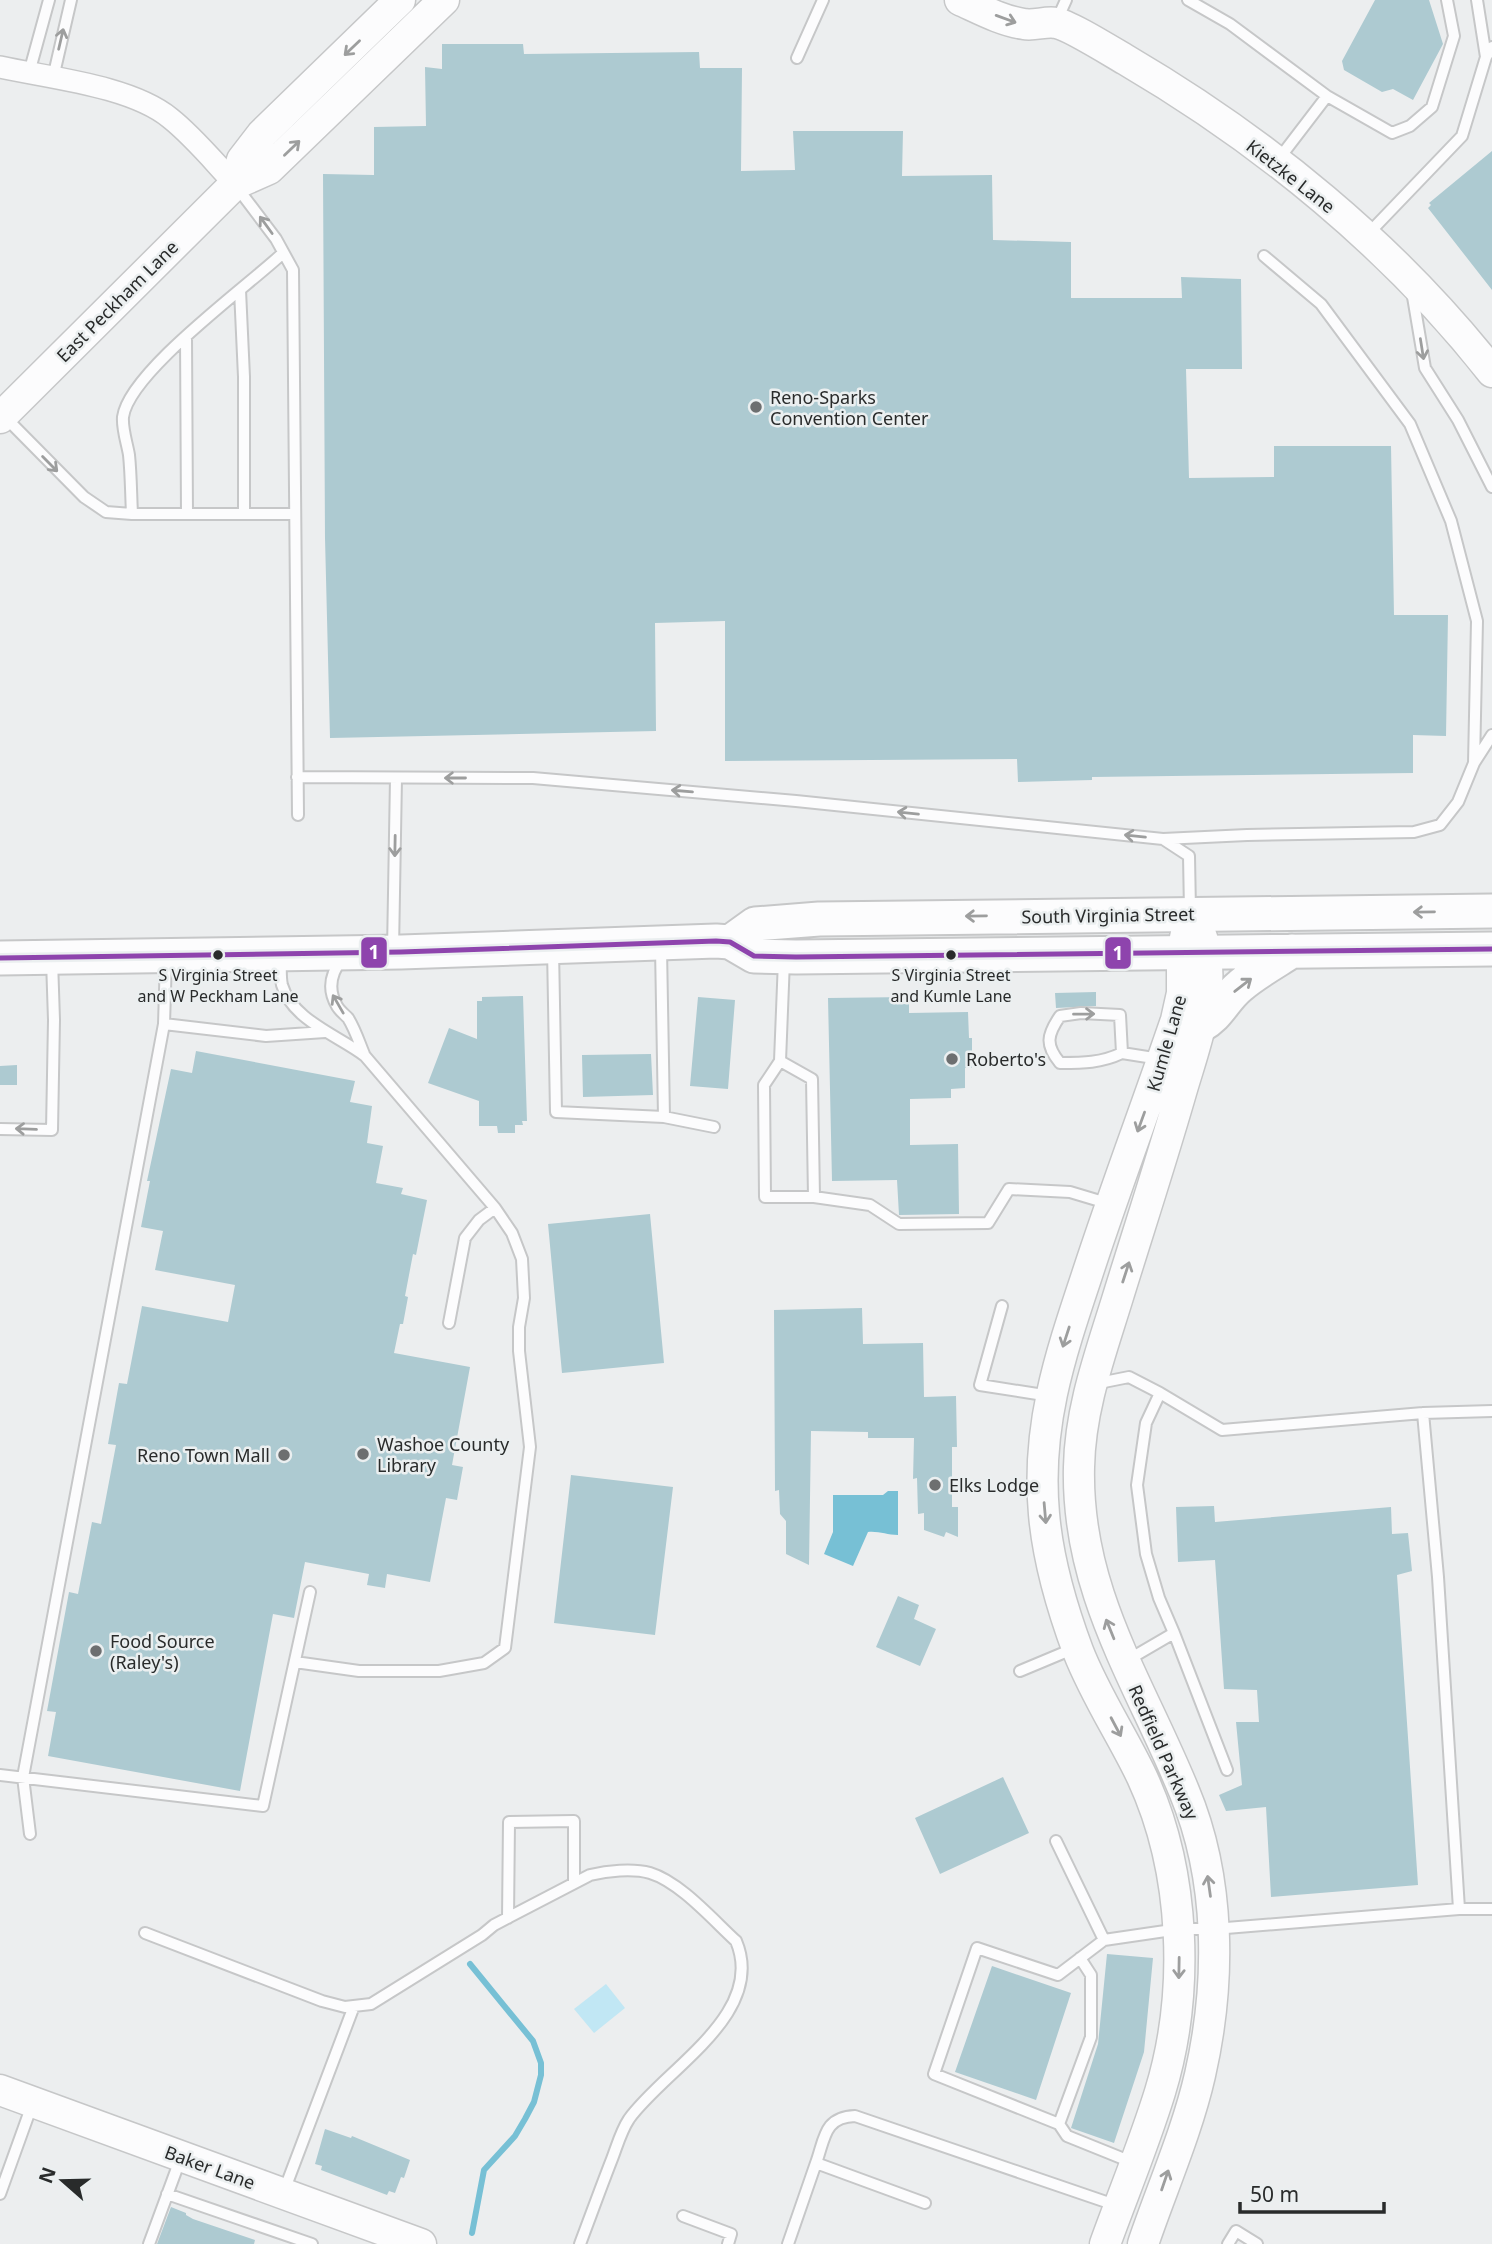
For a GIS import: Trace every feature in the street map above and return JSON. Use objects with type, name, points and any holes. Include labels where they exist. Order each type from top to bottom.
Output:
[{"type":"main road","name":"South Virginia Street","points":[[730,942],[755,924],[819,919],[1492,911]]},
{"type":"main road","points":[[0,958],[393,952],[730,942],[754,956],[783,957],[1492,949]]},
{"type":"main road","points":[[1200,1026],[1221,1011],[1229,996],[1241,985],[1292,951]]},
{"type":"street","name":"East Peckham Lane","points":[[235,184],[242,160],[257,140],[400,0]]},
{"type":"street","name":"East Peckham Lane","points":[[1,415],[235,184],[269,169],[444,0]]},
{"type":"street","name":"Kietzke Lane","points":[[960,0],[1013,22],[1028,25],[1055,8],[1163,82],[1276,163],[1365,236],[1492,372]]},
{"type":"street","points":[[0,67],[117,92],[144,103],[169,117],[235,184]]},
{"type":"street","name":"Kumle Lane","points":[[1091,1384],[1159,1171],[1206,1001],[1194,952],[1190,914]]},
{"type":"street","name":"Kumle Lane","points":[[1050,1396],[1057,1367],[1111,1204],[1176,1020],[1194,952]]},
{"type":"street","points":[[1050,1396],[1091,1384]]},
{"type":"street","name":"Redfield Parkway","points":[[1091,1384],[1079,1468],[1087,1556],[1097,1596],[1185,1792],[1199,1833],[1214,1929],[1210,2028],[1199,2078],[1143,2244]]},
{"type":"street","name":"Redfield Parkway","points":[[1050,1396],[1043,1466],[1044,1513],[1051,1561],[1077,1647],[1154,1807],[1171,1873],[1179,1929],[1179,1997],[1172,2040],[1160,2091],[1105,2244]]},
{"type":"street","name":"Baker Lane","points":[[0,2090],[412,2243]]},
{"type":"lane","points":[[29,73],[48,0]]},
{"type":"lane","points":[[53,78],[71,0]]},
{"type":"lane","points":[[1188,0],[1230,24],[1327,96],[1392,133],[1410,126],[1432,107],[1454,36],[1447,0]]},
{"type":"lane","points":[[1365,236],[1462,136],[1489,52],[1477,0]]},
{"type":"lane","points":[[797,58],[821,5]]},
{"type":"lane","points":[[1276,163],[1327,96]]},
{"type":"lane","points":[[235,184],[293,270],[298,815]]},
{"type":"lane","points":[[132,514],[129,457],[123,419],[127,404],[145,378],[186,337],[284,253]]},
{"type":"lane","points":[[1264,256],[1321,304],[1410,424],[1451,521],[1477,621],[1474,763]]},
{"type":"lane","points":[[1410,282],[1425,368],[1458,420],[1492,487]]},
{"type":"lane","points":[[240,290],[244,377],[244,514]]},
{"type":"lane","points":[[186,337],[187,514]]},
{"type":"lane","points":[[1,415],[84,497],[106,512],[295,514]]},
{"type":"lane","points":[[297,777],[533,778],[1163,839],[1414,832],[1440,824],[1458,802],[1474,763],[1492,735]]},
{"type":"lane","points":[[393,952],[396,778]]},
{"type":"lane","points":[[1163,839],[1189,856],[1190,914]]},
{"type":"lane","points":[[661,943],[664,1117]]},
{"type":"lane","points":[[553,946],[556,1112],[664,1117],[714,1127]]},
{"type":"lane","points":[[348,952],[334,970],[330,985],[336,1005],[348,1019],[365,1056]]},
{"type":"lane","points":[[280,953],[282,986],[295,1007],[325,1032],[346,1042],[365,1056],[495,1208],[512,1233],[522,1259],[524,1297],[519,1327],[519,1350],[530,1447],[505,1648],[484,1663],[439,1671],[359,1671],[295,1662]]},
{"type":"lane","points":[[30,1834],[23,1777],[164,1024],[166,955]]},
{"type":"lane","points":[[0,1129],[52,1130],[52,957]]},
{"type":"lane","points":[[783,957],[780,1061],[764,1085],[765,1197],[814,1197],[870,1205],[899,1224],[988,1223],[1009,1189],[1070,1192],[1111,1204]]},
{"type":"lane","points":[[1122,1053],[1121,1015],[1081,1013],[1060,1016],[1050,1031],[1050,1051],[1060,1063],[1091,1063],[1122,1053],[1149,1055],[1163,1060]]},
{"type":"lane","points":[[164,1024],[266,1036],[325,1032]]},
{"type":"lane","points":[[780,1061],[812,1079],[814,1197]]},
{"type":"lane","points":[[449,1323],[465,1238],[479,1220],[495,1208]]},
{"type":"lane","points":[[1002,1306],[981,1385],[1050,1396]]},
{"type":"lane","points":[[1091,1384],[1129,1377],[1222,1430],[1423,1413],[1492,1411]]},
{"type":"lane","points":[[1160,1393],[1146,1423],[1137,1485],[1146,1554],[1159,1598],[1227,1770]]},
{"type":"lane","points":[[1423,1413],[1438,1577],[1459,1909]]},
{"type":"lane","points":[[0,1775],[262,1806],[310,1592]]},
{"type":"lane","points":[[1124,1661],[1174,1633]]},
{"type":"lane","points":[[1020,1671],[1077,1647]]},
{"type":"lane","points":[[508,1918],[509,1822],[574,1821],[574,1883]]},
{"type":"lane","points":[[1056,1841],[1104,1940]]},
{"type":"lane","points":[[145,1933],[345,2007],[371,2004],[508,1918],[590,1875],[604,1872],[647,1872],[665,1879],[736,1941],[742,1954],[740,1984],[733,2001],[712,2034],[628,2121],[580,2244]]},
{"type":"lane","points":[[1134,2163],[1067,2136],[1059,2123],[934,2074],[976,1948],[1058,1975],[1104,1940],[1179,1929],[1214,1929],[1459,1909],[1492,1909]]},
{"type":"lane","points":[[1059,2123],[1091,2037],[1091,1975],[1080,1958]]},
{"type":"lane","points":[[283,2194],[354,2006]]},
{"type":"lane","points":[[0,2194],[33,2103]]},
{"type":"lane","points":[[788,2244],[829,2125],[841,2117],[855,2116],[1119,2206]]},
{"type":"lane","points":[[149,2244],[181,2157]]},
{"type":"lane","points":[[816,2164],[925,2203]]},
{"type":"lane","points":[[167,2194],[312,2244]]},
{"type":"lane","points":[[683,2216],[731,2234],[727,2244]]},
{"type":"lane","points":[[1228,2244],[1236,2231],[1257,2244]]},
{"type":"shaded area","points":[[606,1984],[625,2008],[594,2033],[574,2009]]},
{"type":"water","points":[[888,1491],[898,1491],[898,1535],[868,1532],[853,1566],[824,1554],[833,1532],[833,1495],[883,1495]]},
{"type":"building","points":[[1375,0],[1429,0],[1443,44],[1413,100],[1393,89],[1382,92],[1344,70],[1342,61]]},
{"type":"building","name":"Reno-Sparks Convention Center","points":[[442,44],[523,44],[524,54],[699,52],[700,68],[742,68],[741,171],[795,170],[793,131],[903,131],[902,176],[992,175],[993,240],[1071,242],[1071,298],[1182,298],[1181,277],[1241,279],[1242,369],[1186,369],[1189,478],[1274,477],[1274,446],[1391,446],[1394,615],[1448,615],[1446,736],[1413,735],[1413,773],[1092,777],[1092,780],[1018,782],[1017,759],[725,761],[725,621],[655,623],[656,731],[330,738],[325,538],[323,174],[374,175],[374,127],[426,126],[425,67],[442,69]]},
{"type":"building","points":[[1492,151],[1492,290],[1428,208],[1431,205],[1429,203]]},
{"type":"building","points":[[1096,992],[1096,1006],[1056,1008],[1055,993]]},
{"type":"building","points":[[523,996],[527,1121],[522,1121],[523,1125],[515,1125],[515,1133],[498,1133],[497,1126],[479,1126],[479,1101],[428,1083],[449,1028],[477,1039],[477,1001],[482,1001],[482,997]]},
{"type":"building","points":[[698,997],[735,1000],[728,1089],[690,1086]]},
{"type":"building","points":[[909,997],[909,1013],[968,1012],[969,1038],[972,1038],[972,1068],[965,1068],[965,1088],[951,1089],[951,1098],[910,1099],[910,1145],[958,1144],[959,1214],[899,1215],[897,1180],[832,1181],[828,998]]},
{"type":"building","points":[[196,1051],[355,1081],[350,1102],[372,1106],[367,1143],[383,1146],[376,1183],[403,1188],[401,1194],[427,1200],[416,1255],[413,1254],[403,1324],[400,1324],[394,1353],[470,1367],[452,1465],[463,1467],[457,1500],[446,1498],[430,1582],[387,1574],[385,1588],[367,1585],[369,1574],[305,1562],[294,1618],[273,1614],[240,1791],[48,1756],[56,1712],[47,1711],[69,1592],[78,1594],[92,1522],[101,1524],[116,1445],[108,1444],[119,1383],[127,1384],[142,1306],[228,1322],[235,1285],[155,1270],[163,1231],[141,1227],[150,1181],[147,1181],[171,1069],[192,1073]]},
{"type":"building","points":[[651,1054],[653,1095],[583,1097],[582,1055]]},
{"type":"building","points":[[17,1065],[17,1085],[0,1085],[0,1066]]},
{"type":"building","points":[[650,1214],[664,1363],[562,1373],[548,1224]]},
{"type":"building","name":"Elks Lodge","points":[[862,1308],[863,1344],[923,1343],[924,1397],[956,1396],[957,1447],[952,1447],[952,1507],[958,1507],[958,1537],[946,1532],[944,1537],[924,1530],[924,1513],[918,1514],[917,1478],[913,1479],[914,1438],[868,1438],[868,1432],[811,1431],[809,1565],[786,1554],[786,1521],[780,1514],[779,1490],[775,1491],[774,1310]]},
{"type":"building","points":[[571,1475],[673,1487],[655,1635],[554,1623]]},
{"type":"building","points":[[1214,1506],[1215,1522],[1391,1507],[1392,1534],[1408,1533],[1412,1571],[1397,1575],[1418,1885],[1271,1897],[1266,1807],[1226,1811],[1219,1795],[1242,1785],[1236,1722],[1259,1722],[1257,1690],[1224,1689],[1215,1560],[1178,1562],[1176,1507]]},
{"type":"building","points":[[898,1596],[919,1605],[914,1619],[936,1629],[920,1666],[876,1647]]},
{"type":"building","points":[[1003,1777],[1029,1833],[940,1874],[915,1818]]},
{"type":"building","points":[[1107,1954],[1153,1958],[1144,2052],[1114,2143],[1071,2128],[1098,2044]]},
{"type":"building","points":[[992,1966],[1071,1993],[1036,2100],[955,2072]]},
{"type":"building","points":[[325,2129],[351,2138],[352,2136],[410,2160],[395,2193],[389,2191],[387,2195],[321,2170],[322,2166],[315,2164]]},
{"type":"building","points":[[171,2207],[193,2219],[255,2240],[254,2244],[157,2244]]},
{"type":"waterway","points":[[470,1964],[533,2041],[541,2063],[541,2075],[534,2102],[525,2119],[515,2136],[484,2170],[472,2233]]},
{"type":"transit line","name":"1","points":[[0,958],[401,952],[716,941],[730,942],[754,956],[796,957],[1492,949]]},
{"type":"place","name":"Reno-Sparks Convention Center","points":[[756,407]]},
{"type":"place","name":"S Virginia Street and W Peckham Lane","points":[[218,955]]},
{"type":"place","name":"S Virginia Street and Kumle Lane","points":[[951,955]]},
{"type":"place","name":"Roberto's","points":[[952,1059]]},
{"type":"place","name":"Washoe County Library","points":[[363,1454]]},
{"type":"place","name":"Reno Town Mall","points":[[284,1455]]},
{"type":"place","name":"Elks Lodge","points":[[935,1485]]},
{"type":"place","name":"Food Source (Raley's)","points":[[96,1651]]}]
